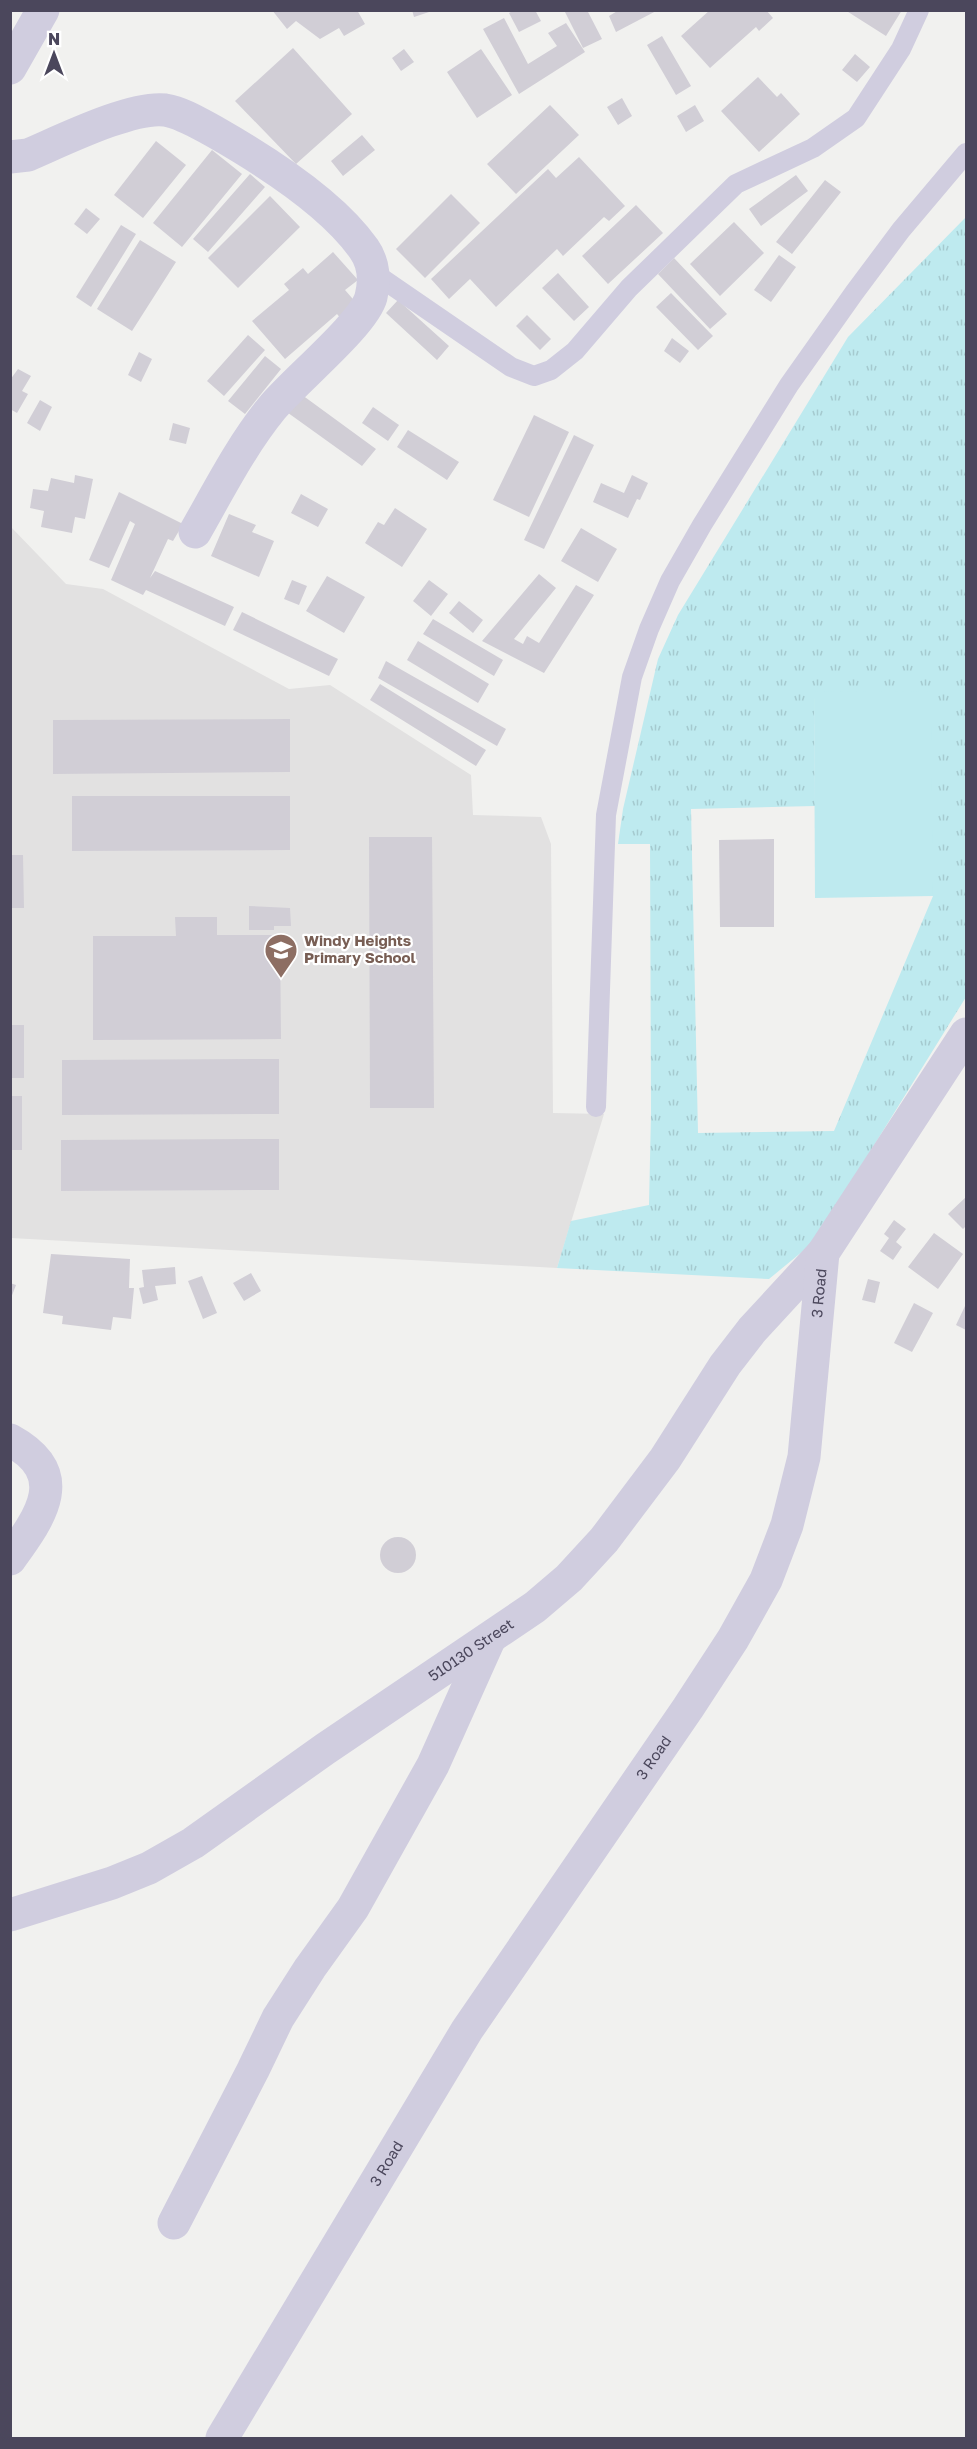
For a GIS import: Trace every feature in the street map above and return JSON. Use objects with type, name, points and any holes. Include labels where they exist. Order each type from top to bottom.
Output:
[{"type":"street","points":[[10,68],[43,10]]},
{"type":"street","points":[[10,157],[28,155],[130,114],[166,110],[190,119],[221,136],[286,177],[339,220],[366,250],[374,273],[371,299],[353,325],[272,409],[233,465],[195,532]]},
{"type":"street","name":"3 Road","points":[[222,2439],[467,2030],[688,1708],[733,1639],[766,1580],[787,1525],[804,1457],[822,1253],[966,1034]]},
{"type":"street","name":"510130 Street","points":[[10,1915],[112,1883],[149,1868],[184,1848],[325,1749],[535,1607],[561,1585],[604,1539],[665,1459],[725,1365],[752,1330],[822,1253]]},
{"type":"street","points":[[10,1440],[34,1459],[45,1474],[46,1490],[42,1508],[10,1559]]},
{"type":"street","points":[[174,2223],[254,2070],[278,2018],[353,1908],[433,1765],[462,1705],[489,1640]]},
{"type":"lane","points":[[374,273],[511,367],[534,376],[552,370],[575,351],[629,288],[736,184],[813,148],[856,118],[901,50],[920,10]]},
{"type":"lane","points":[[596,1107],[606,815],[633,677],[649,629],[670,581],[702,525],[789,385],[895,239],[966,153]]},
{"type":"shaded area","name":"Windy Heights Primary School","points":[[10,526],[66,584],[103,589],[289,689],[330,685],[471,775],[473,815],[541,817],[551,844],[553,1113],[604,1114],[557,1268],[11,1238]]},
{"type":"green space","points":[[966,217],[966,997],[814,1242],[769,1279],[557,1268],[571,1221],[649,1205],[650,844],[618,844],[623,809],[658,659],[678,615],[848,337]],"holes":[[[814,693],[933,896],[834,1131],[698,1133],[691,809],[815,806]]]},
{"type":"green space","points":[[931,691],[933,896],[815,898],[814,692]]},
{"type":"building","points":[[272,10],[357,10],[365,24],[344,36],[339,28],[320,39],[296,21],[287,29]]},
{"type":"building","points":[[412,10],[432,10],[432,11],[414,17]]},
{"type":"building","points":[[514,10],[535,10],[541,21],[519,32],[509,13]]},
{"type":"building","points":[[564,10],[587,10],[602,39],[583,48]]},
{"type":"building","points":[[619,10],[658,10],[616,32],[609,16]]},
{"type":"building","points":[[710,10],[766,10],[773,18],[759,31],[756,27],[710,68],[681,36]]},
{"type":"building","points":[[845,10],[902,10],[886,36]]},
{"type":"building","points":[[504,18],[528,64],[557,46],[548,33],[566,23],[585,52],[519,94],[483,29]]},
{"type":"building","points":[[662,36],[691,86],[676,95],[647,45]]},
{"type":"building","points":[[293,48],[352,114],[296,164],[235,101]]},
{"type":"building","points":[[404,49],[414,62],[401,71],[392,58]]},
{"type":"building","points":[[481,49],[512,95],[477,118],[447,72]]},
{"type":"building","points":[[855,54],[870,67],[857,82],[842,70]]},
{"type":"building","points":[[758,77],[777,97],[781,93],[800,114],[759,152],[721,111]]},
{"type":"building","points":[[622,98],[632,116],[618,125],[607,107]]},
{"type":"building","points":[[550,105],[579,135],[516,194],[487,164]]},
{"type":"building","points":[[695,105],[704,121],[686,132],[677,116]]},
{"type":"building","points":[[362,135],[375,150],[343,176],[331,161]]},
{"type":"building","points":[[156,141],[186,165],[143,218],[114,195]]},
{"type":"building","points":[[212,150],[242,174],[182,247],[153,223]]},
{"type":"building","points":[[579,157],[625,206],[609,221],[604,217],[563,256],[557,249],[496,307],[470,279],[449,299],[431,279],[548,169],[556,178]]},
{"type":"building","points":[[250,174],[265,187],[208,252],[193,239]]},
{"type":"building","points":[[796,175],[808,191],[761,226],[749,209]]},
{"type":"building","points":[[825,180],[841,192],[792,254],[776,242]]},
{"type":"building","points":[[451,194],[480,223],[425,278],[396,249]]},
{"type":"building","points":[[270,196],[300,227],[238,288],[208,258]]},
{"type":"building","points":[[636,205],[663,233],[608,284],[582,256]]},
{"type":"building","points":[[86,208],[100,219],[87,234],[74,224]]},
{"type":"building","points":[[734,222],[764,253],[720,296],[690,264]]},
{"type":"building","points":[[121,225],[136,234],[91,307],[76,297]]},
{"type":"building","points":[[140,240],[176,262],[132,331],[97,309]]},
{"type":"building","points":[[333,252],[358,280],[345,290],[359,306],[342,320],[337,314],[285,359],[252,321],[289,290],[284,284],[303,268],[308,274]]},
{"type":"building","points":[[779,255],[796,267],[771,302],[754,290]]},
{"type":"building","points":[[674,258],[727,314],[710,329],[658,274]]},
{"type":"building","points":[[558,273],[589,307],[574,321],[542,288]]},
{"type":"building","points":[[671,293],[713,336],[698,350],[656,307]]},
{"type":"building","points":[[398,300],[449,346],[437,360],[386,313]]},
{"type":"building","points":[[527,315],[551,339],[540,350],[516,326]]},
{"type":"building","points":[[248,335],[265,350],[224,396],[207,381]]},
{"type":"building","points":[[672,338],[689,351],[680,363],[664,351]]},
{"type":"building","points":[[139,352],[152,359],[141,382],[128,375]]},
{"type":"building","points":[[265,356],[281,369],[245,414],[228,401]]},
{"type":"building","points":[[18,369],[31,376],[22,391],[28,394],[17,413],[10,409],[10,380]]},
{"type":"building","points":[[298,392],[376,449],[362,466],[284,410]]},
{"type":"building","points":[[40,400],[52,407],[40,431],[27,423]]},
{"type":"building","points":[[373,407],[399,425],[388,441],[362,423]]},
{"type":"building","points":[[534,415],[569,432],[529,517],[493,500]]},
{"type":"building","points":[[173,423],[190,428],[186,444],[169,440]]},
{"type":"building","points":[[408,430],[459,462],[447,480],[397,447]]},
{"type":"building","points":[[574,435],[594,445],[544,549],[524,540]]},
{"type":"building","points":[[75,475],[93,479],[85,519],[75,517],[72,533],[41,527],[44,511],[30,508],[33,489],[48,491],[51,478],[74,483]]},
{"type":"building","points":[[632,475],[648,483],[628,518],[593,502],[601,483],[624,493]]},
{"type":"building","points":[[119,492],[183,524],[173,541],[168,539],[150,578],[155,571],[234,607],[225,626],[146,590],[143,595],[111,580],[135,524],[130,521],[109,568],[89,560]]},
{"type":"building","points":[[301,494],[328,509],[318,527],[291,513]]},
{"type":"building","points":[[395,508],[427,529],[402,567],[365,543],[378,522],[384,525]]},
{"type":"building","points":[[229,514],[256,525],[252,532],[274,541],[259,577],[211,556]]},
{"type":"building","points":[[581,528],[617,549],[598,582],[561,561]]},
{"type":"building","points":[[539,574],[556,588],[514,639],[523,644],[527,636],[539,643],[576,585],[594,595],[544,673],[482,641]]},
{"type":"building","points":[[327,576],[365,597],[344,633],[306,611]]},
{"type":"building","points":[[292,580],[307,586],[299,605],[284,599]]},
{"type":"building","points":[[429,580],[448,594],[431,616],[413,601]]},
{"type":"building","points":[[459,601],[483,620],[473,633],[449,613]]},
{"type":"building","points":[[242,612],[338,659],[329,676],[233,630]]},
{"type":"building","points":[[433,619],[503,660],[494,676],[423,634]]},
{"type":"building","points":[[418,641],[489,684],[478,703],[407,660]]},
{"type":"building","points":[[386,661],[506,729],[497,746],[378,678]]},
{"type":"building","points":[[380,684],[486,750],[476,766],[370,700]]},
{"type":"building","points":[[290,719],[290,772],[53,774],[53,720]]},
{"type":"building","points":[[72,796],[290,796],[290,850],[72,851]]},
{"type":"building","points":[[369,837],[432,837],[434,1108],[370,1108]]},
{"type":"building","points":[[774,839],[774,927],[720,927],[719,840]]},
{"type":"building","points":[[10,855],[23,855],[24,908],[10,908]]},
{"type":"building","points":[[249,906],[290,908],[291,926],[274,926],[274,930],[249,930]]},
{"type":"building","points":[[175,917],[217,917],[217,935],[280,935],[281,1039],[93,1040],[93,936],[176,936]]},
{"type":"building","points":[[10,1025],[24,1025],[24,1078],[10,1078]]},
{"type":"building","points":[[279,1059],[279,1114],[62,1115],[62,1060]]},
{"type":"building","points":[[10,1096],[22,1096],[22,1150],[10,1150]]},
{"type":"building","points":[[279,1139],[279,1190],[61,1191],[61,1140]]},
{"type":"building","points":[[966,1197],[966,1226],[963,1229],[948,1214]]},
{"type":"building","points":[[894,1220],[906,1229],[896,1242],[902,1247],[893,1260],[880,1251],[889,1238],[884,1234]]},
{"type":"building","points":[[934,1233],[963,1254],[938,1289],[908,1267]]},
{"type":"building","points":[[51,1254],[130,1259],[129,1288],[134,1288],[131,1319],[113,1317],[111,1330],[62,1324],[63,1316],[43,1313]]},
{"type":"building","points":[[175,1267],[176,1284],[155,1286],[158,1300],[143,1304],[139,1288],[144,1287],[142,1270]]},
{"type":"building","points":[[251,1273],[261,1291],[244,1301],[233,1283]]},
{"type":"building","points":[[202,1276],[217,1313],[203,1319],[188,1281]]},
{"type":"building","points":[[868,1279],[880,1282],[875,1303],[862,1300]]},
{"type":"building","points":[[10,1283],[16,1285],[11,1298],[10,1298]]},
{"type":"building","points":[[914,1303],[933,1313],[912,1352],[894,1343]]},
{"type":"building","points":[[966,1306],[966,1330],[956,1325]]},
{"type":"building","points":[[398,1537],[411,1542],[416,1555],[411,1568],[398,1573],[385,1568],[380,1555],[385,1542]]},
{"type":"place","name":"Windy Heights Primary School","points":[[281,979]]}]
